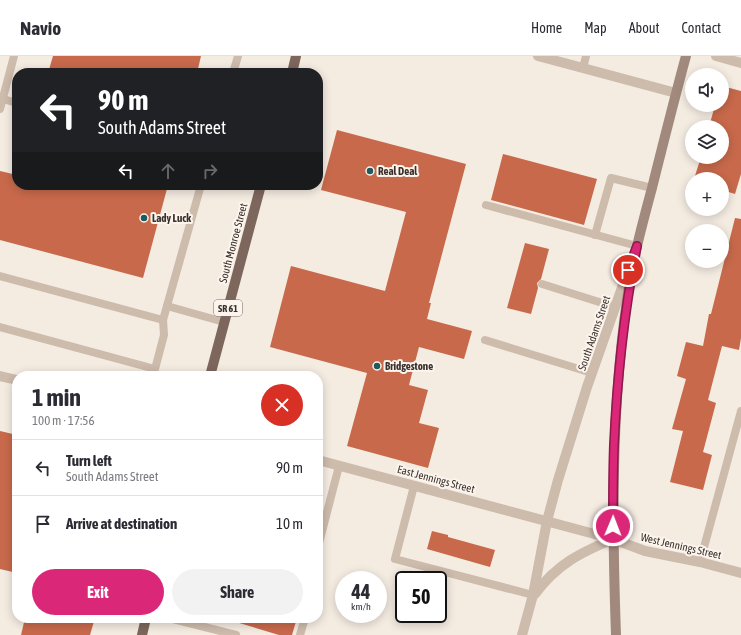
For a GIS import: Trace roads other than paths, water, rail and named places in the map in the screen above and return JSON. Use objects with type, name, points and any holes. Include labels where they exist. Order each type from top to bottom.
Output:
[{"type":"main road","points":[[293,68],[296,56]]},
{"type":"main road","name":"South Adams Street","points":[[637,246],[686,56]]},
{"type":"main road","name":"South Monroe Street","points":[[211,371],[261,190]]},
{"type":"main road","points":[[616,635],[613,539],[614,446],[618,380],[627,299],[637,246]]},
{"type":"main road","points":[[142,635],[145,623]]},
{"type":"street","points":[[538,56],[676,93]]},
{"type":"street","points":[[716,56],[741,63]]},
{"type":"street","name":"South Adams Street","points":[[522,635],[533,595],[547,521],[562,466],[592,373],[637,246]]},
{"type":"street","points":[[0,376],[12,379]]},
{"type":"street","name":"East Jennings Street","points":[[323,461],[547,521]]},
{"type":"street","name":"West Jennings Street","points":[[547,521],[613,539],[645,552],[700,562],[741,572]]},
{"type":"street","name":"South Adams Street","points":[[533,595],[545,580],[561,565],[586,550],[613,539]]},
{"type":"lane","points":[[0,109],[14,56]]},
{"type":"lane","points":[[234,68],[238,56]]},
{"type":"lane","points":[[583,68],[586,56]]},
{"type":"lane","points":[[3,99],[12,102]]},
{"type":"lane","points":[[595,235],[611,178],[652,188]]},
{"type":"lane","points":[[0,327],[155,369],[164,335],[163,320],[200,190]]},
{"type":"lane","points":[[486,205],[637,246]]},
{"type":"lane","points":[[0,276],[163,320]]},
{"type":"lane","points":[[542,284],[615,308]]},
{"type":"lane","points":[[167,306],[224,322]]},
{"type":"lane","points":[[485,340],[592,373]]},
{"type":"lane","points":[[700,562],[741,411]]},
{"type":"lane","points":[[323,528],[339,466]]},
{"type":"lane","points":[[414,486],[395,559],[533,595]]},
{"type":"lane","points":[[189,623],[236,635]]},
{"type":"lane","points":[[205,627],[206,623]]},
{"type":"lane","points":[[300,635],[304,623]]},
{"type":"place","name":"Real Deal","points":[[370,171]]},
{"type":"place","name":"Lady Luck","points":[[144,218]]},
{"type":"place","name":"Bridgestone","points":[[377,366]]}]
